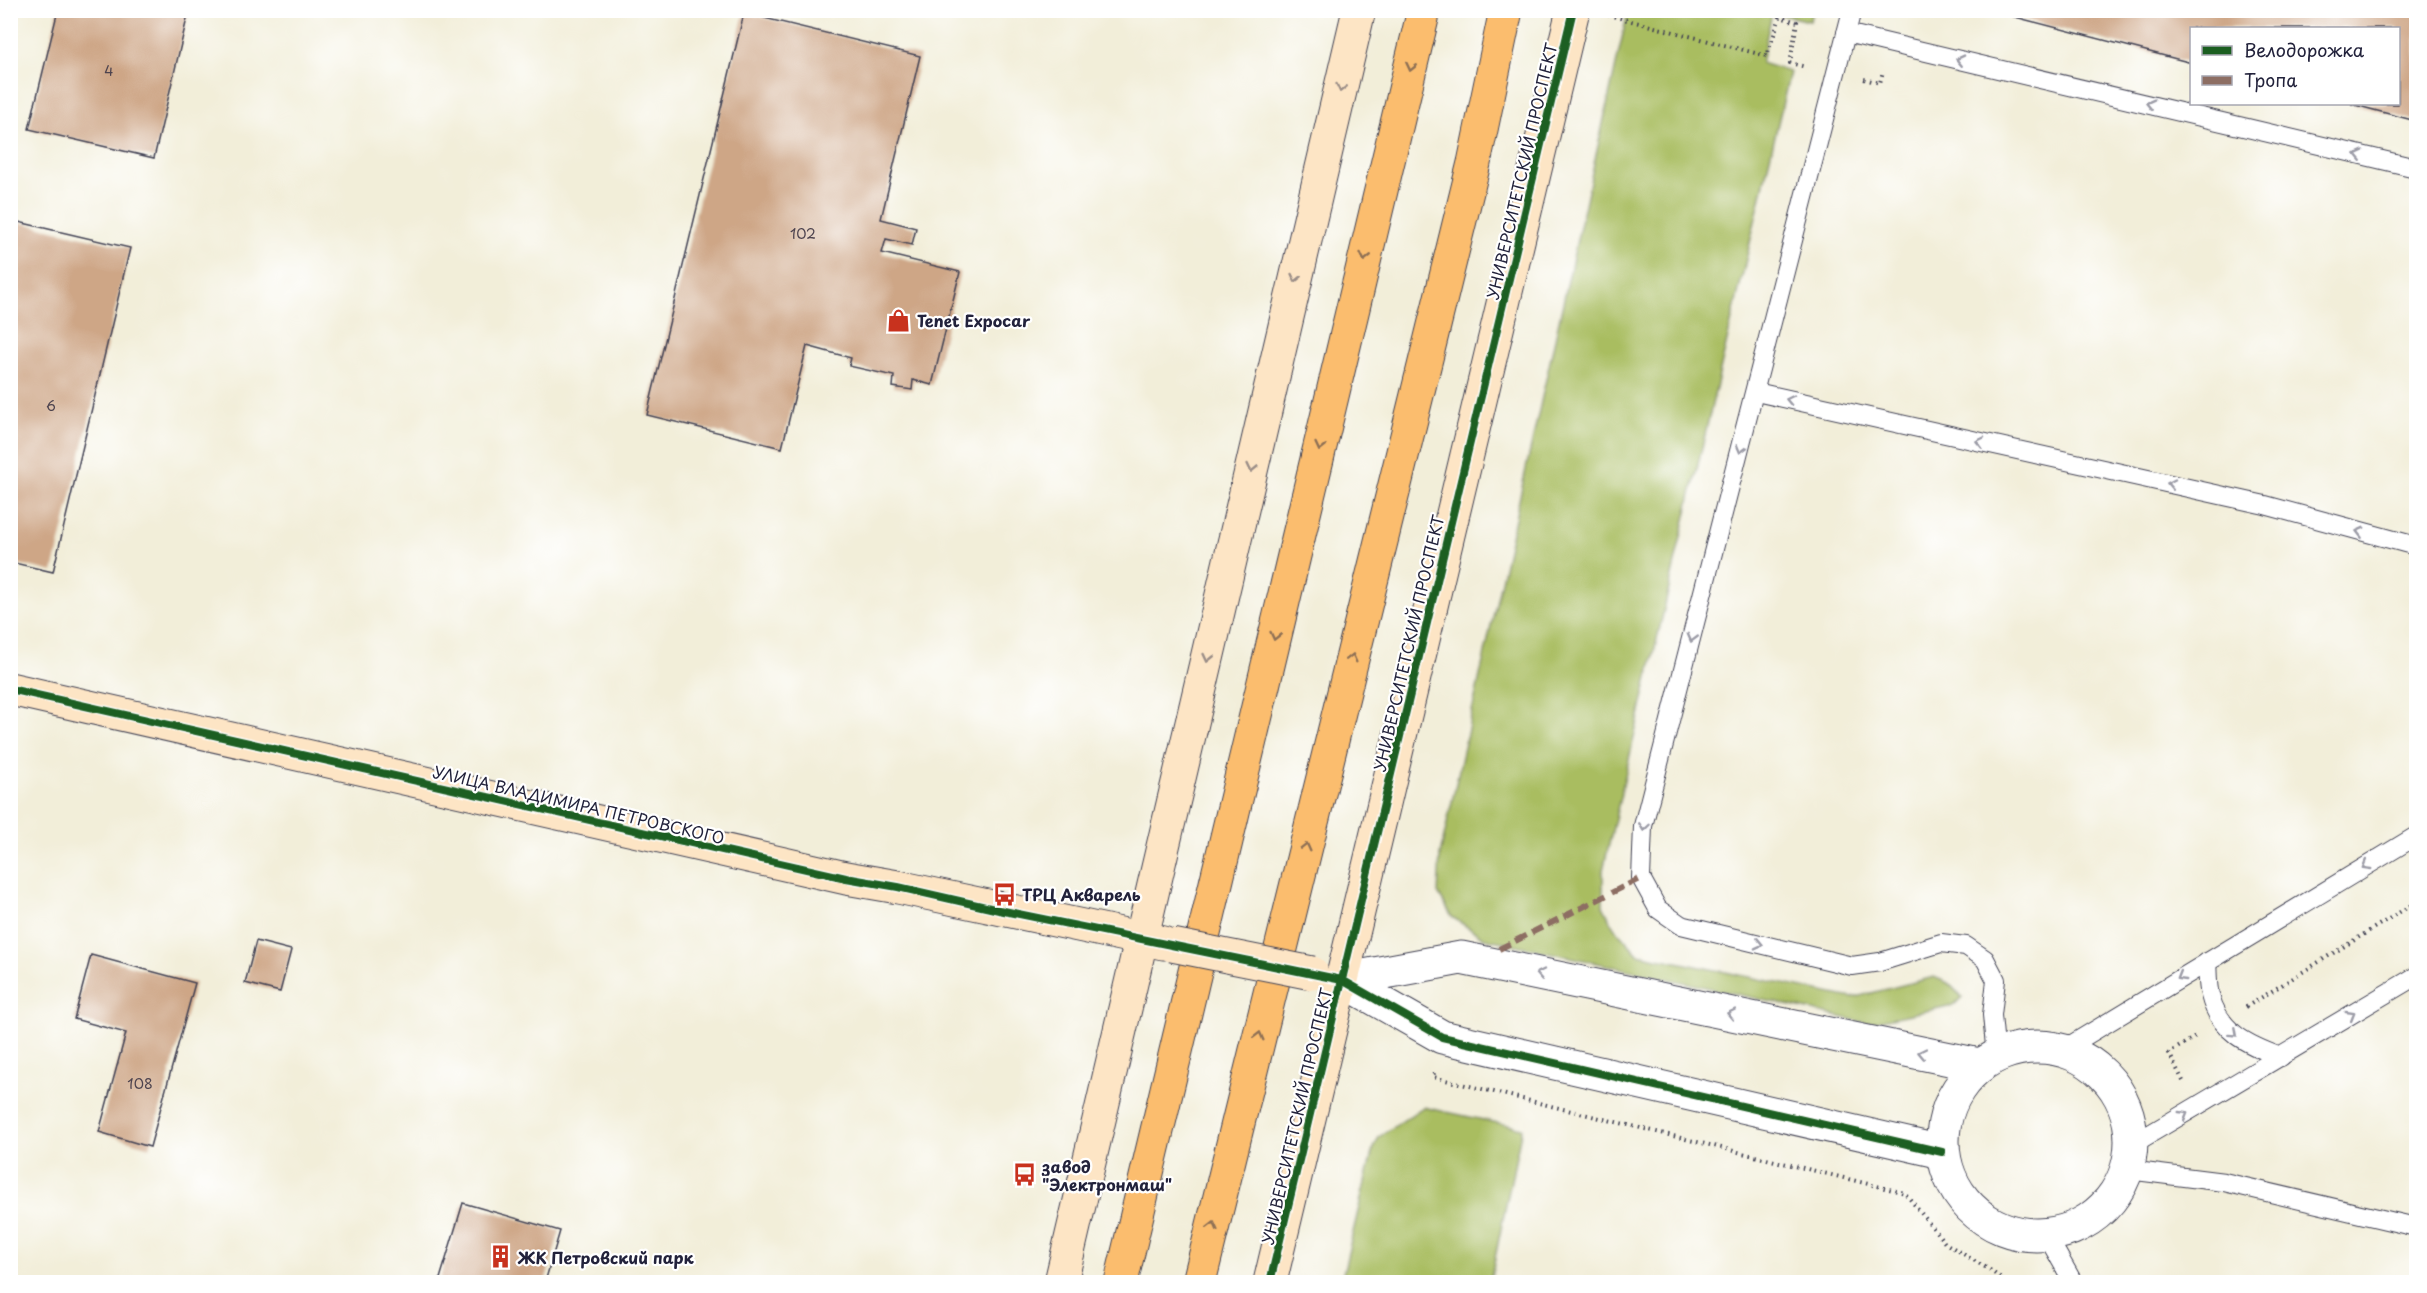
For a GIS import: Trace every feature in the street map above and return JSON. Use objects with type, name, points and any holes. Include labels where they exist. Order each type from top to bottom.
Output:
[{"type":"highway","points":[[1121,1282],[1424,10]]},
{"type":"highway","points":[[1199,1282],[1474,163],[1506,10]]},
{"type":"street","points":[[1061,1282],[1157,942],[1359,10]]},
{"type":"street","name":"УНИВЕРСИТЕТСКИЙ ПРОСПЕКТ","points":[[1270,1282],[1327,976],[1573,10]]},
{"type":"street","name":"УЛИЦА ВЛАДИМИРА ПЕТРОВСКОГО","points":[[10,689],[846,878],[898,886],[1327,976]]},
{"type":"street","points":[[1327,976],[1461,958],[1987,1061]]},
{"type":"street","points":[[1327,976],[1442,1037],[1942,1152]]},
{"type":"street","points":[[2028,1046],[2064,1049],[2101,1069],[2126,1103],[2131,1157],[2111,1202],[2082,1225],[2047,1236],[2010,1232],[1978,1215],[1954,1187],[1942,1152],[1944,1120],[1957,1090],[1987,1061],[2028,1046]]},
{"type":"lane","points":[[1852,10],[1643,826],[1641,878],[1658,909],[1681,925],[1852,966],[1880,962],[1941,943],[1966,946],[1985,959],[1996,980],[1987,1061]]},
{"type":"lane","points":[[1846,33],[2416,168]]},
{"type":"lane","points":[[1756,392],[2265,505],[2416,546]]},
{"type":"lane","points":[[2064,1049],[2416,836]]},
{"type":"lane","points":[[2207,962],[2210,995],[2221,1022],[2246,1044],[2281,1057]]},
{"type":"lane","points":[[2131,1157],[2196,1108],[2416,976]]},
{"type":"lane","points":[[2131,1157],[2224,1182],[2416,1227]]},
{"type":"lane","points":[[2047,1236],[2073,1282]]},
{"type":"path","points":[[1607,15],[1767,56],[1780,16],[1797,21],[1790,63],[1806,67]]},
{"type":"path","points":[[1858,78],[1880,83],[1883,70]]},
{"type":"path","points":[[2196,1108],[2169,1053],[2416,902]]},
{"type":"path","points":[[1442,1037],[1433,1077],[1905,1193],[1945,1243],[1990,1270],[2005,1282]]},
{"type":"green space","points":[[1628,11],[1812,11],[1810,21],[1772,13],[1761,63],[1790,72],[1603,870],[1603,906],[1614,927],[1638,954],[1852,998],[1934,977],[1948,983],[1962,997],[1954,1005],[1867,1023],[1484,938],[1452,917],[1438,893],[1440,855]]},
{"type":"green space","points":[[1423,1107],[1522,1128],[1490,1282],[1341,1282],[1372,1153],[1379,1137]]},
{"type":"building","points":[[58,10],[189,10],[154,158],[29,129]]},
{"type":"building","points":[[2416,10],[2416,121],[2355,105],[2400,105],[2400,27],[2190,27],[2190,62],[1992,11]]},
{"type":"building","points":[[744,13],[920,56],[881,219],[916,228],[912,245],[886,239],[882,253],[960,272],[932,385],[913,380],[912,390],[893,387],[894,376],[849,366],[851,358],[807,346],[782,448],[647,415]]},
{"type":"building","points":[[10,220],[130,248],[53,572],[10,562]]},
{"type":"building","points":[[256,941],[291,950],[280,992],[245,983]]},
{"type":"building","points":[[91,955],[195,983],[150,1147],[99,1132],[126,1033],[74,1019]]},
{"type":"building","name":"ЖК Петровский парк","points":[[463,1203],[560,1231],[545,1282],[439,1282]]},
{"type":"marked path","points":[[1499,949],[1641,878]]},
{"type":"cycle path","points":[[1270,1282],[1573,10]]},
{"type":"cycle path","points":[[10,689],[846,878],[1342,980],[1442,1037],[1942,1152]]},
{"type":"place","name":"Tenet Expocar","points":[[899,320]]},
{"type":"place","name":"ТРЦ Акварель","points":[[1004,894]]},
{"type":"place","name":"завод \"Электронмаш\"","points":[[1024,1175]]},
{"type":"place","name":"ЖК Петровский парк","points":[[500,1257]]}]
